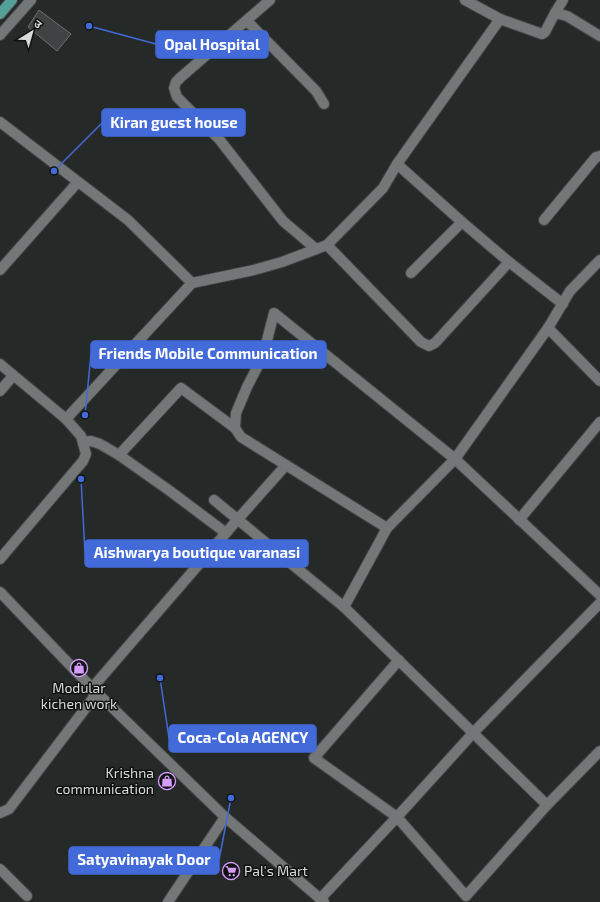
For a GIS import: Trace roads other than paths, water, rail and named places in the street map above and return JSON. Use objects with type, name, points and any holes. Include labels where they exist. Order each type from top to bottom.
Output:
[{"type":"main road","points":[[0,14],[12,0]]},
{"type":"street","points":[[0,35],[30,0]]},
{"type":"street","points":[[270,0],[181,77],[174,88],[177,96],[219,140],[283,221],[316,249]]},
{"type":"street","points":[[465,0],[500,19],[542,34],[545,32],[563,0]]},
{"type":"street","points":[[555,13],[567,16],[600,36]]},
{"type":"street","points":[[66,419],[192,283],[254,270],[282,262],[327,245],[383,188],[397,164],[500,19]]},
{"type":"street","points":[[247,21],[316,91],[324,104]]},
{"type":"street","points":[[0,122],[128,220],[192,283]]},
{"type":"street","points":[[544,220],[596,157],[600,156]]},
{"type":"street","points":[[397,164],[509,262],[563,304]]},
{"type":"street","points":[[0,270],[78,182]]},
{"type":"street","points":[[411,272],[462,222]]},
{"type":"street","points":[[327,245],[421,342],[429,346],[435,343],[509,262]]},
{"type":"street","points":[[344,607],[387,528],[455,459],[548,328],[570,292],[600,260]]},
{"type":"street","points":[[235,428],[236,413],[263,356],[274,313],[455,459],[600,594]]},
{"type":"street","points":[[548,328],[600,381]]},
{"type":"street","points":[[0,364],[66,419],[81,436],[86,454],[83,462],[0,559]]},
{"type":"street","points":[[0,391],[13,376]]},
{"type":"street","points":[[119,455],[181,388],[235,428],[242,437],[387,528]]},
{"type":"street","points":[[519,520],[600,422]]},
{"type":"street","points":[[83,442],[100,444],[119,455],[226,533]]},
{"type":"street","points":[[0,813],[9,809],[93,698],[92,688],[286,465]]},
{"type":"street","points":[[214,500],[344,607],[474,732],[547,805]]},
{"type":"street","points":[[0,592],[92,688],[225,817],[322,900],[474,732],[600,603]]},
{"type":"street","points":[[399,660],[314,758],[397,817],[466,896],[547,805],[600,751]]},
{"type":"street","points":[[168,902],[225,817]]},
{"type":"street","points":[[0,869],[27,896]]},
{"type":"place","name":"Opal Hospital","points":[[89,26]]},
{"type":"place","name":"Kiran guest house","points":[[54,171]]},
{"type":"place","name":"Friends Mobile Communication","points":[[85,415]]},
{"type":"place","name":"Aishwarya boutique varanasi","points":[[81,479]]},
{"type":"place","name":"Modular kichen work","points":[[79,668]]},
{"type":"place","name":"Coca-Cola AGENCY","points":[[160,678]]},
{"type":"place","name":"Krishna communication","points":[[167,781]]},
{"type":"place","name":"Satyavinayak Door","points":[[231,798]]},
{"type":"place","name":"Pal's Mart","points":[[231,871]]}]
